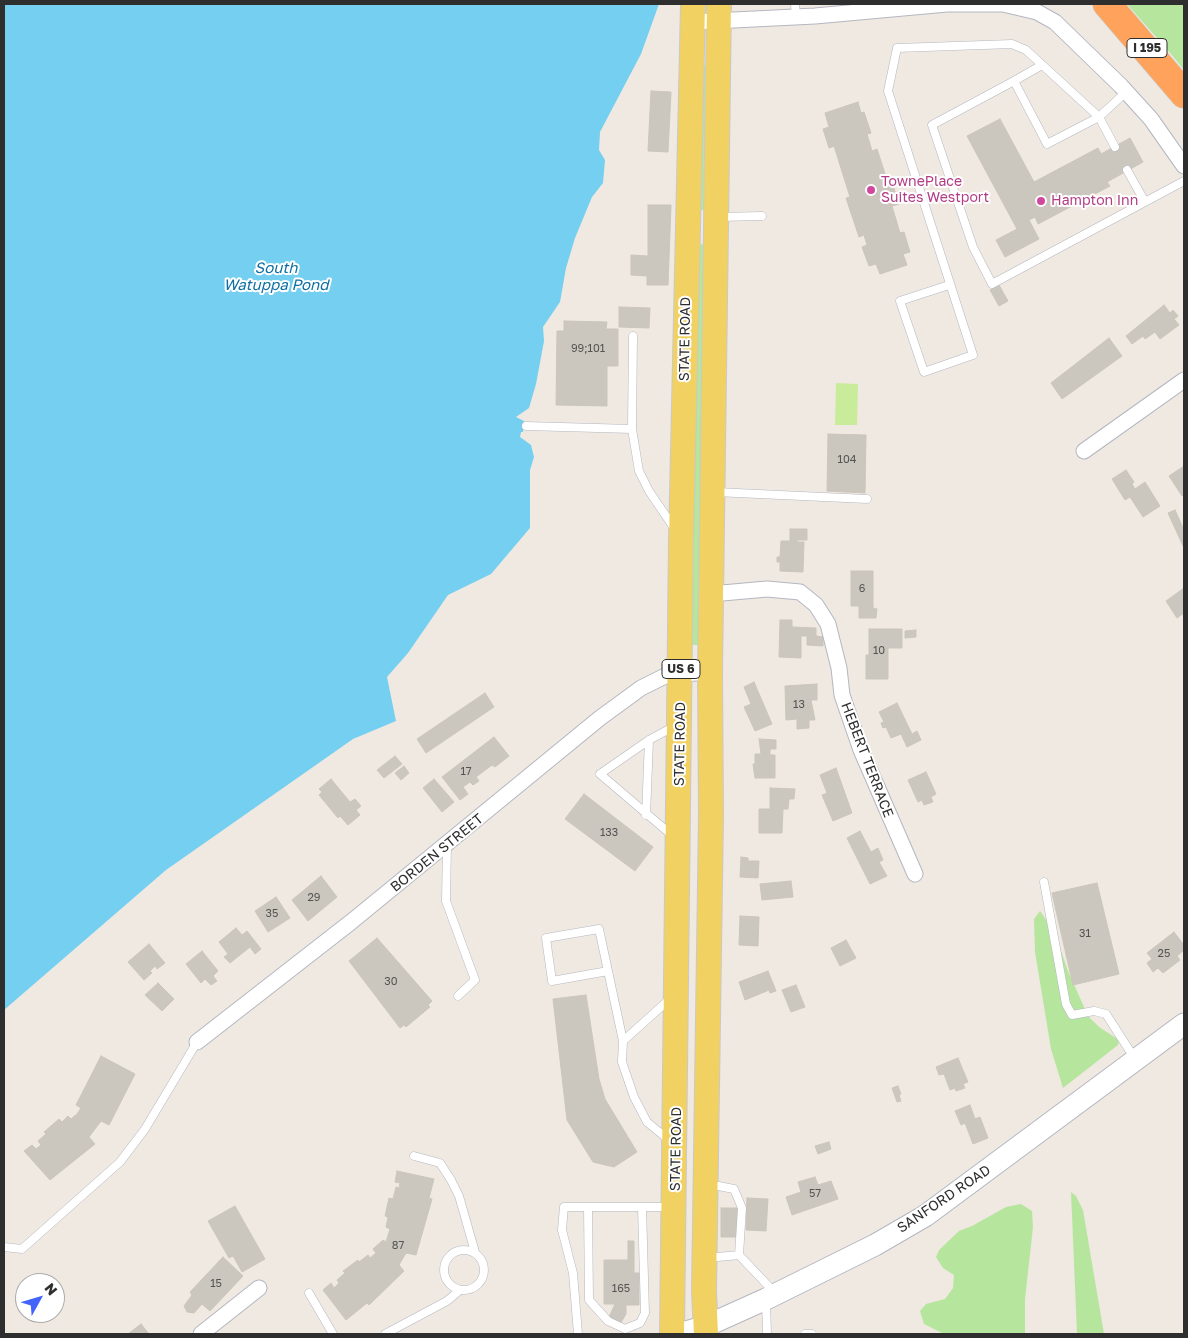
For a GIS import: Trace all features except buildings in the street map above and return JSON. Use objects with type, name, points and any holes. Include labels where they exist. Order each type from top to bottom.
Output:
[{"type":"highway","name":"I 195","points":[[1107,4],[1184,94]]},
{"type":"main road","name":"US 6","points":[[706,1330],[705,1258],[711,815],[710,672],[719,12]]},
{"type":"main road","name":"STATE ROAD","points":[[672,1334],[678,992],[681,540],[693,13]]},
{"type":"street","points":[[693,13],[947,4],[1003,4],[1037,12],[1055,22],[1126,92],[1151,119],[1184,166]]},
{"type":"street","points":[[689,228],[716,222]]},
{"type":"street","points":[[1084,451],[1184,380]]},
{"type":"street","name":"HEBERT TERRACE","points":[[712,594],[767,589],[800,592],[816,605],[830,630],[839,668],[842,695],[858,741],[915,874]]},
{"type":"street","name":"BORDEN STREET","points":[[197,1042],[634,693],[668,675],[710,672]]},
{"type":"street","name":"SANFORD ROAD","points":[[679,1334],[706,1330],[875,1244],[925,1216],[1184,1024]]},
{"type":"street","points":[[201,1334],[258,1288]]},
{"type":"lane","points":[[949,285],[900,301],[924,372],[973,356],[888,91],[897,48],[1012,44],[1026,50],[1099,117],[1115,147]]},
{"type":"lane","points":[[1042,65],[932,125],[973,247],[992,284],[1184,181]]},
{"type":"lane","points":[[1014,81],[1047,144],[1099,117],[1126,92]]},
{"type":"lane","points":[[1127,170],[1145,202]]},
{"type":"lane","points":[[716,222],[762,216]]},
{"type":"lane","points":[[633,336],[632,429],[639,471],[648,491],[681,540]]},
{"type":"lane","points":[[526,426],[632,429]]},
{"type":"lane","points":[[713,492],[867,499]]},
{"type":"lane","points":[[679,841],[646,815],[600,774],[649,740],[681,722]]},
{"type":"lane","points":[[646,815],[649,740]]},
{"type":"lane","points":[[446,845],[446,901],[474,980],[458,996]]},
{"type":"lane","points":[[1044,882],[1066,1004],[1072,1016],[1094,1011],[1106,1014],[1136,1060]]},
{"type":"lane","points":[[608,972],[552,981],[546,938],[599,929],[623,1041],[622,1062],[634,1097],[646,1122],[676,1144]]},
{"type":"lane","points":[[623,1041],[678,992]]},
{"type":"lane","points":[[4,1247],[22,1249],[120,1162],[145,1130],[197,1042]]},
{"type":"lane","points":[[385,1334],[447,1301],[460,1290],[471,1289],[481,1282],[485,1271],[483,1260],[475,1252],[459,1196],[452,1180],[440,1163],[414,1156]]},
{"type":"lane","points":[[706,1184],[734,1189],[740,1202],[742,1208],[739,1255],[771,1297],[766,1334]]},
{"type":"lane","points":[[578,1334],[573,1273],[562,1230],[564,1207],[675,1207]]},
{"type":"lane","points":[[588,1207],[589,1300],[608,1321],[625,1329],[640,1323],[645,1313],[642,1207]]},
{"type":"lane","points":[[460,1290],[450,1284],[444,1274],[445,1262],[452,1253],[463,1249],[475,1252]]},
{"type":"lane","points":[[705,1258],[739,1255]]},
{"type":"lane","points":[[309,1294],[333,1334]]},
{"type":"lane","points":[[805,1334],[812,1334]]},
{"type":"green space","points":[[1127,4],[1184,4],[1184,70],[1171,54]]},
{"type":"green space","points":[[708,61],[707,210],[699,210],[703,68]]},
{"type":"green space","points":[[698,244],[709,245],[701,645],[692,645]]},
{"type":"green space","points":[[836,383],[858,384],[857,425],[835,425]]},
{"type":"green space","points":[[1040,911],[1054,931],[1068,971],[1088,1016],[1099,1027],[1119,1040],[1118,1045],[1063,1088],[1051,1049],[1035,952],[1034,919]]},
{"type":"green space","points":[[1071,1192],[1076,1196],[1083,1210],[1104,1334],[1077,1334]]},
{"type":"green space","points":[[1021,1204],[1032,1211],[1033,1227],[1025,1299],[1025,1334],[944,1334],[924,1324],[920,1311],[926,1304],[945,1299],[953,1288],[954,1275],[943,1268],[936,1257],[939,1250],[959,1231],[1006,1207]]},
{"type":"water","name":"South Watuppa Pond","points":[[4,4],[659,4],[641,54],[600,132],[599,150],[605,160],[603,183],[592,197],[575,238],[566,268],[560,302],[543,327],[544,341],[536,384],[529,408],[516,417],[524,421],[523,432],[521,432],[520,437],[531,445],[534,457],[530,470],[530,528],[491,574],[448,595],[408,653],[387,677],[396,721],[353,739],[166,870],[4,1010]]},
{"type":"place","name":"TownePlace Suites Westport","points":[[871,190]]},
{"type":"place","name":"Hampton Inn","points":[[1041,201]]}]
